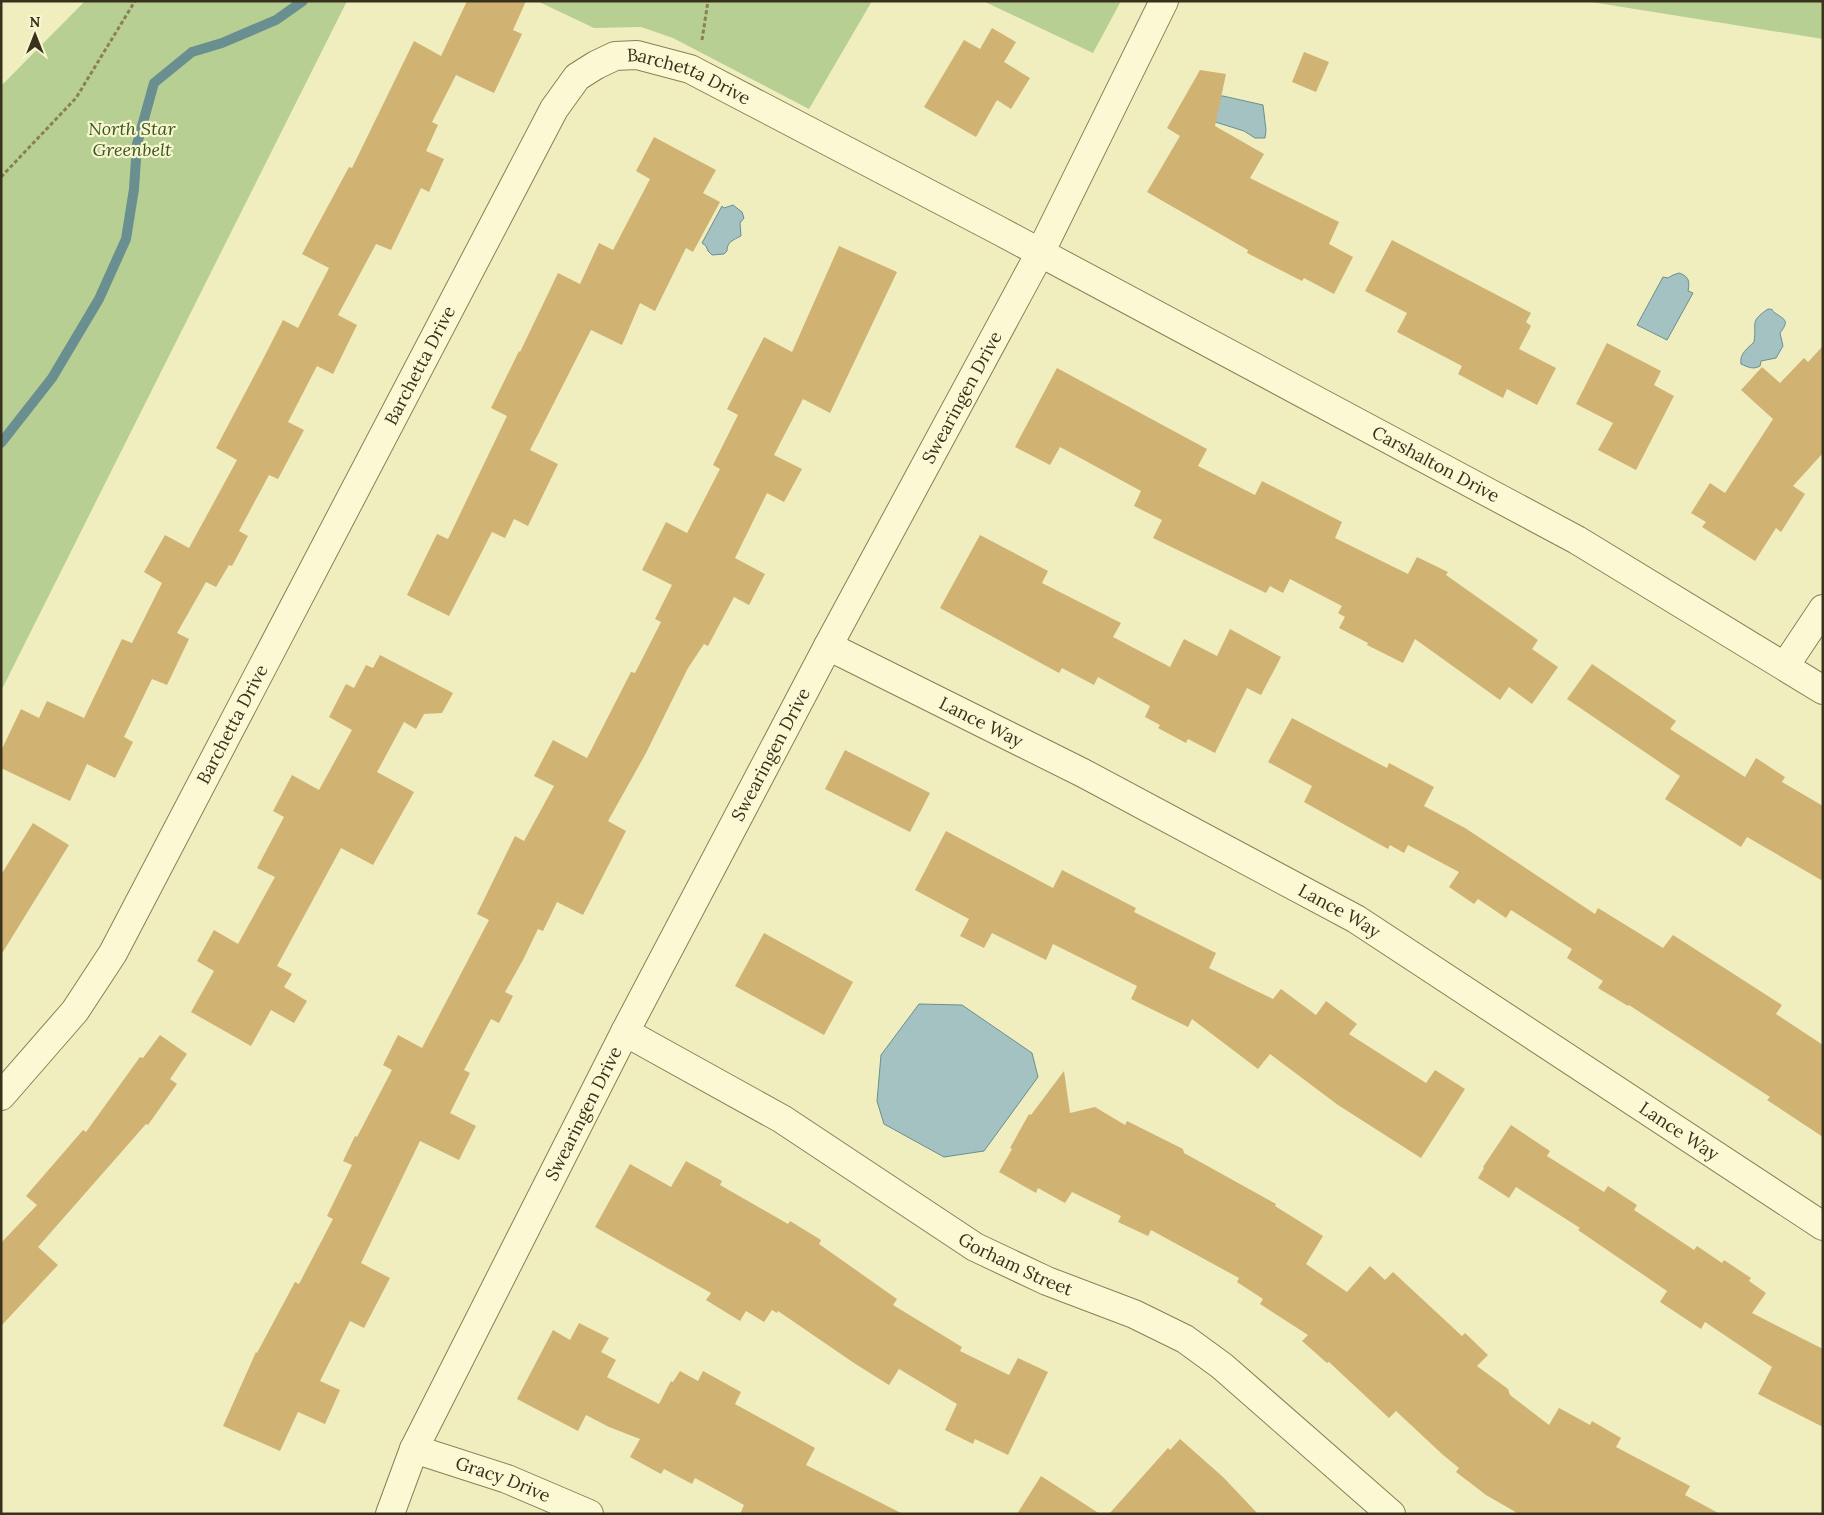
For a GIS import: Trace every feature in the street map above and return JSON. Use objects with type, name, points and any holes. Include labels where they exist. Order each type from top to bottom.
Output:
[{"type":"street","name":"Swearingen Drive","points":[[390,1514],[414,1449],[625,1032],[828,646],[1040,253],[1164,1]]},
{"type":"street","name":"Barchetta Drive","points":[[1,1096],[75,1011],[113,953],[554,109],[578,77],[596,65],[616,56],[638,55],[690,69],[1040,253]]},
{"type":"street","name":"Carshalton Drive","points":[[1040,253],[1577,540],[1823,690]]},
{"type":"street","points":[[1785,666],[1823,609]]},
{"type":"street","name":"Lance Way","points":[[828,646],[1083,773],[1356,919],[1823,1226]]},
{"type":"street","name":"Gorham Street","points":[[625,1032],[782,1120],[975,1247],[1047,1281],[1134,1314],[1185,1339],[1222,1366],[1391,1514]]},
{"type":"street","name":"Gracy Drive","points":[[414,1449],[507,1478],[589,1514]]},
{"type":"path","points":[[1,177],[76,98],[135,1]]},
{"type":"path","points":[[690,69],[703,38],[708,1]]},
{"type":"green space","name":"North Star Greenbelt","points":[[85,1],[347,1],[1,691],[1,86]]},
{"type":"green space","points":[[537,1],[872,1],[809,109],[673,38],[641,27],[594,28]]},
{"type":"green space","points":[[983,1],[1121,1],[1093,53]]},
{"type":"green space","points":[[1585,1],[1823,1],[1823,39]]},
{"type":"water","points":[[1216,96],[1263,105],[1265,138],[1255,138],[1244,131],[1212,121]]},
{"type":"water","points":[[733,205],[742,212],[744,218],[740,223],[741,236],[729,243],[724,254],[712,255],[702,243],[722,206],[724,208]]},
{"type":"water","points":[[1679,273],[1687,278],[1689,282],[1688,291],[1693,293],[1667,340],[1637,325],[1663,277],[1668,278]]},
{"type":"water","points":[[1768,309],[1772,309],[1785,321],[1785,326],[1780,333],[1783,346],[1776,358],[1761,361],[1760,366],[1757,367],[1748,367],[1741,364],[1741,357],[1754,342],[1756,320]]},
{"type":"water","points":[[919,1004],[962,1005],[1032,1053],[1038,1077],[984,1151],[944,1157],[884,1124],[877,1101],[881,1055]]},
{"type":"building","points":[[467,1],[526,1],[513,30],[522,34],[494,93],[456,75],[432,122],[438,125],[426,151],[444,159],[429,192],[421,188],[391,250],[376,244],[338,315],[357,325],[333,374],[317,366],[288,422],[304,430],[278,479],[269,475],[239,531],[248,536],[232,566],[229,565],[216,587],[206,582],[177,633],[189,639],[167,685],[152,679],[124,737],[133,742],[115,778],[87,764],[70,801],[1,768],[1,751],[21,709],[39,718],[47,701],[84,718],[122,639],[132,643],[162,583],[144,572],[165,535],[189,548],[237,460],[216,448],[283,320],[298,328],[329,268],[302,254],[349,167],[352,168],[414,41],[441,56]]},
{"type":"building","points":[[992,28],[1016,42],[1004,62],[1030,78],[1011,109],[997,100],[976,137],[924,107],[964,40],[980,49]]},
{"type":"building","points":[[1304,52],[1329,62],[1316,92],[1292,82]]},
{"type":"building","points":[[1200,70],[1226,74],[1215,126],[1264,154],[1250,178],[1339,222],[1329,244],[1353,257],[1334,294],[1304,278],[1302,281],[1247,253],[1248,250],[1147,192],[1180,136],[1167,128]]},
{"type":"building","points":[[654,137],[716,170],[703,193],[720,202],[693,252],[686,248],[655,311],[640,303],[622,345],[591,330],[530,450],[558,464],[528,526],[514,519],[505,538],[492,532],[449,616],[407,595],[437,534],[448,539],[507,416],[491,408],[558,273],[580,284],[599,243],[613,250],[650,179],[636,171]]},
{"type":"building","points":[[1392,240],[1531,313],[1526,322],[1531,326],[1519,349],[1556,368],[1537,405],[1507,389],[1503,398],[1458,374],[1462,366],[1397,332],[1407,313],[1365,291]]},
{"type":"building","points":[[839,246],[897,272],[830,413],[803,399],[774,455],[802,469],[784,502],[767,493],[735,558],[765,574],[749,605],[734,597],[708,646],[704,644],[688,668],[646,753],[608,821],[626,831],[583,915],[557,902],[543,931],[538,929],[505,992],[513,996],[499,1023],[491,1019],[464,1070],[470,1073],[450,1113],[476,1126],[459,1160],[420,1141],[361,1263],[390,1278],[364,1328],[350,1321],[320,1381],[340,1390],[325,1424],[298,1412],[280,1451],[223,1426],[256,1352],[295,1282],[299,1284],[333,1219],[327,1216],[352,1165],[343,1161],[392,1070],[383,1065],[398,1035],[422,1048],[489,920],[477,914],[515,836],[524,841],[554,786],[534,776],[553,740],[587,758],[631,672],[635,673],[661,622],[655,619],[672,585],[642,570],[666,522],[687,533],[720,469],[713,465],[738,415],[727,409],[764,337],[792,352]]},
{"type":"building","points":[[1607,343],[1661,371],[1654,385],[1674,396],[1636,470],[1598,450],[1613,423],[1576,404]]},
{"type":"building","points":[[1823,346],[1823,453],[1793,486],[1805,494],[1781,532],[1776,528],[1755,561],[1702,527],[1706,522],[1691,513],[1710,483],[1725,493],[1773,419],[1741,390],[1762,367],[1780,383],[1804,358],[1808,362]]},
{"type":"building","points":[[1057,368],[1207,449],[1198,466],[1255,495],[1262,481],[1342,522],[1335,538],[1408,574],[1417,557],[1448,572],[1446,575],[1538,640],[1532,649],[1558,667],[1532,704],[1509,687],[1500,700],[1415,639],[1403,663],[1367,645],[1368,643],[1339,628],[1345,617],[1338,613],[1342,606],[1290,579],[1283,593],[1270,586],[1266,593],[1153,538],[1162,520],[1134,506],[1141,491],[1060,447],[1050,465],[1015,447]]},
{"type":"building","points":[[980,535],[1048,571],[1042,583],[1121,623],[1113,637],[1170,667],[1184,639],[1217,656],[1230,629],[1281,657],[1261,695],[1247,688],[1215,753],[1188,739],[1186,743],[1158,728],[1160,725],[1145,717],[1150,706],[1098,677],[1094,685],[1062,668],[1059,673],[940,608]]},
{"type":"building","points":[[380,655],[453,693],[442,713],[424,714],[416,729],[404,722],[377,772],[414,792],[373,865],[341,848],[277,966],[292,974],[284,987],[307,1001],[294,1023],[271,1010],[251,1046],[191,1012],[214,971],[197,961],[214,930],[238,944],[275,877],[257,868],[284,817],[273,811],[292,775],[319,790],[352,730],[329,717],[346,684],[354,688],[366,665],[373,668]]},
{"type":"building","points":[[1592,664],[1676,721],[1670,729],[1745,777],[1756,758],[1785,777],[1782,782],[1823,806],[1823,881],[1747,837],[1741,847],[1665,799],[1680,776],[1567,699]]},
{"type":"building","points":[[1292,718],[1387,768],[1389,763],[1434,787],[1424,806],[1465,828],[1595,914],[1598,908],[1663,948],[1673,935],[1782,1005],[1776,1014],[1823,1045],[1823,1137],[1767,1100],[1770,1097],[1629,1005],[1598,988],[1603,981],[1567,958],[1572,949],[1511,910],[1506,918],[1478,899],[1474,904],[1449,887],[1459,872],[1408,845],[1404,853],[1390,845],[1388,849],[1304,802],[1312,786],[1268,762]]},
{"type":"building","points":[[845,750],[930,793],[910,832],[825,789]]},
{"type":"building","points":[[33,823],[69,845],[1,955],[1,875]]},
{"type":"building","points":[[946,831],[1053,888],[1062,870],[1136,908],[1134,912],[1216,953],[1209,968],[1273,999],[1281,989],[1316,1015],[1326,1001],[1357,1024],[1349,1034],[1426,1083],[1435,1070],[1465,1089],[1421,1158],[1338,1105],[1270,1054],[1258,1069],[1192,1019],[1188,1027],[1131,999],[1137,986],[1053,944],[1046,960],[992,933],[984,948],[960,936],[969,919],[915,890]]},
{"type":"building","points":[[764,933],[853,982],[824,1035],[735,986]]},
{"type":"building","points":[[160,1035],[187,1054],[170,1079],[177,1084],[148,1125],[146,1124],[38,1247],[58,1265],[1,1326],[1,1243],[37,1205],[26,1196],[83,1130],[86,1132],[140,1057],[143,1058]]},
{"type":"building","points":[[1064,1071],[1070,1113],[1095,1107],[1125,1125],[1127,1121],[1183,1149],[1184,1153],[1276,1204],[1275,1206],[1323,1236],[1306,1264],[1347,1292],[1370,1266],[1385,1280],[1393,1272],[1462,1336],[1465,1333],[1488,1355],[1477,1366],[1508,1389],[1510,1395],[1549,1425],[1559,1408],[1590,1425],[1592,1421],[1621,1438],[1616,1447],[1690,1486],[1685,1495],[1720,1514],[1519,1514],[1486,1495],[1456,1472],[1459,1468],[1396,1411],[1389,1418],[1329,1362],[1327,1363],[1302,1341],[1308,1335],[1260,1304],[1263,1299],[1237,1282],[1239,1278],[1151,1230],[1148,1236],[1118,1222],[1121,1216],[1072,1192],[1065,1203],[1038,1188],[1036,1193],[999,1172],[1029,1114],[1031,1115]]},
{"type":"building","points":[[1511,1125],[1550,1151],[1547,1156],[1604,1192],[1608,1186],[1637,1205],[1634,1210],[1694,1250],[1697,1246],[1722,1263],[1724,1260],[1751,1278],[1749,1281],[1766,1293],[1752,1313],[1823,1349],[1823,1427],[1758,1394],[1772,1367],[1705,1322],[1701,1329],[1660,1302],[1667,1291],[1578,1230],[1580,1228],[1516,1187],[1509,1198],[1478,1178],[1483,1167]]},
{"type":"building","points":[[686,1161],[722,1181],[720,1185],[788,1224],[790,1221],[821,1240],[819,1244],[897,1299],[893,1305],[962,1347],[960,1351],[1009,1375],[1018,1358],[1048,1372],[1008,1455],[975,1439],[973,1444],[945,1430],[957,1404],[899,1369],[889,1385],[778,1311],[777,1313],[772,1310],[764,1322],[746,1311],[740,1321],[706,1300],[711,1293],[595,1227],[630,1164],[671,1187]]},
{"type":"building","points":[[579,1323],[609,1338],[601,1352],[616,1360],[607,1377],[659,1404],[671,1381],[673,1382],[680,1371],[698,1381],[703,1371],[741,1392],[735,1404],[815,1448],[806,1465],[903,1514],[740,1514],[744,1505],[695,1478],[692,1484],[664,1469],[661,1474],[630,1457],[640,1439],[609,1427],[586,1415],[578,1431],[517,1399],[553,1330],[570,1340]]},
{"type":"building","points":[[1180,1439],[1223,1477],[1258,1514],[1109,1514],[1168,1448],[1170,1450]]},
{"type":"building","points":[[1041,1476],[1100,1514],[1017,1514]]},
{"type":"waterway","points":[[1,443],[52,378],[99,299],[126,239],[134,189],[137,144],[154,83],[192,52],[222,43],[276,20],[303,1]]}]
